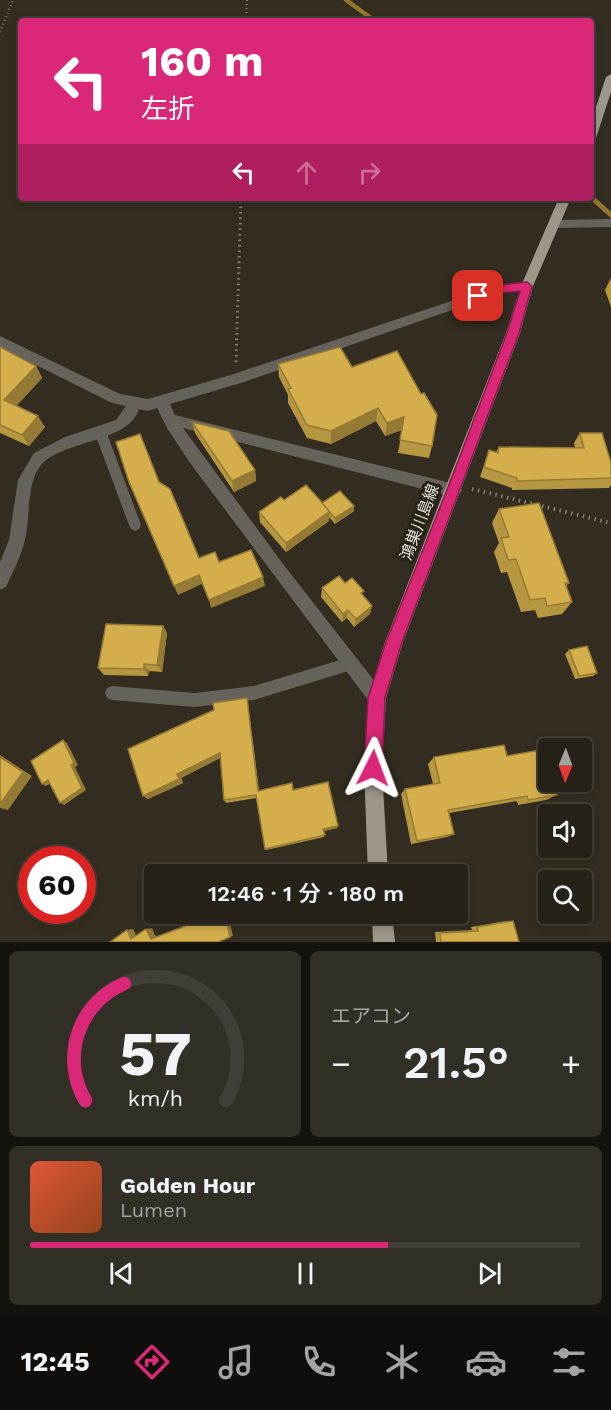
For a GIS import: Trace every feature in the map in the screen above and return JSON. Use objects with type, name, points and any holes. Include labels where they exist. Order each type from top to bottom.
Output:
[{"type":"main road","points":[[594,129],[611,76]]},
{"type":"main road","name":"鴻巣川島線","points":[[378,864],[373,768],[376,698],[394,642],[513,333],[527,286],[564,201]]},
{"type":"main road","points":[[383,924],[384,942]]},
{"type":"street","points":[[554,225],[611,223]]},
{"type":"street","points":[[0,341],[117,399],[147,405],[236,379],[500,289],[527,286]]},
{"type":"street","points":[[162,402],[171,420],[260,548],[376,698]]},
{"type":"street","points":[[0,582],[17,540],[26,480],[39,457],[70,441],[121,424],[130,415],[134,404]]},
{"type":"street","points":[[171,420],[455,488]]},
{"type":"lane","points":[[100,431],[135,525]]},
{"type":"lane","points":[[112,693],[195,700],[254,693],[350,664]]},
{"type":"path","points":[[0,32],[13,0]]},
{"type":"path","points":[[246,18],[247,0]]},
{"type":"path","points":[[236,379],[241,201]]},
{"type":"path","points":[[455,488],[611,523]]},
{"type":"building","points":[[0,347],[36,366],[4,400],[38,416],[22,435],[0,425]]},
{"type":"building","points":[[340,347],[352,367],[397,351],[421,394],[424,393],[437,415],[432,446],[400,440],[404,417],[387,423],[378,408],[331,431],[307,425],[278,364]]},
{"type":"building","points":[[192,422],[229,431],[255,470],[232,481]]},
{"type":"building","points":[[580,433],[602,433],[611,463],[611,478],[517,481],[517,478],[484,467],[489,450],[498,453],[499,447],[584,448]]},
{"type":"building","points":[[140,434],[159,482],[170,489],[199,558],[215,552],[219,562],[251,550],[263,577],[209,600],[199,575],[174,586],[129,482],[116,442]]},
{"type":"building","points":[[306,485],[330,511],[286,543],[259,512],[281,497],[284,500]]},
{"type":"building","points":[[340,491],[354,506],[335,518],[322,503]]},
{"type":"building","points":[[539,503],[569,583],[565,583],[572,602],[547,606],[545,598],[530,600],[516,559],[508,560],[501,538],[509,537],[499,509]]},
{"type":"building","points":[[339,576],[345,583],[352,578],[364,591],[361,593],[372,606],[356,619],[348,610],[343,614],[322,588]]},
{"type":"building","points":[[106,624],[163,626],[157,665],[144,664],[144,669],[98,668]]},
{"type":"building","points":[[587,646],[597,673],[579,676],[569,650]]},
{"type":"building","points":[[247,698],[258,791],[292,783],[293,790],[328,782],[338,826],[323,829],[325,835],[265,849],[256,795],[224,800],[220,753],[177,774],[179,779],[143,796],[128,749],[214,710],[213,703]]},
{"type":"building","points":[[63,740],[82,788],[60,803],[48,780],[42,784],[31,761]]},
{"type":"building","points":[[504,745],[507,756],[538,751],[538,792],[556,792],[557,795],[528,800],[527,796],[448,810],[454,834],[417,841],[405,789],[440,783],[434,757]]},
{"type":"building","points":[[0,757],[23,772],[0,804]]},
{"type":"building","points":[[513,921],[519,942],[441,942],[440,933],[478,931],[477,927]]},
{"type":"building","points":[[191,924],[227,924],[230,937],[218,942],[110,942],[127,930],[131,939],[146,929],[151,939]]},
{"type":"waterway","points":[[346,0],[371,18]]},
{"type":"waterway","points":[[594,200],[611,215]]},
{"type":"route","points":[[373,768],[376,698],[394,642],[513,333],[527,286],[500,289],[478,296]]}]
